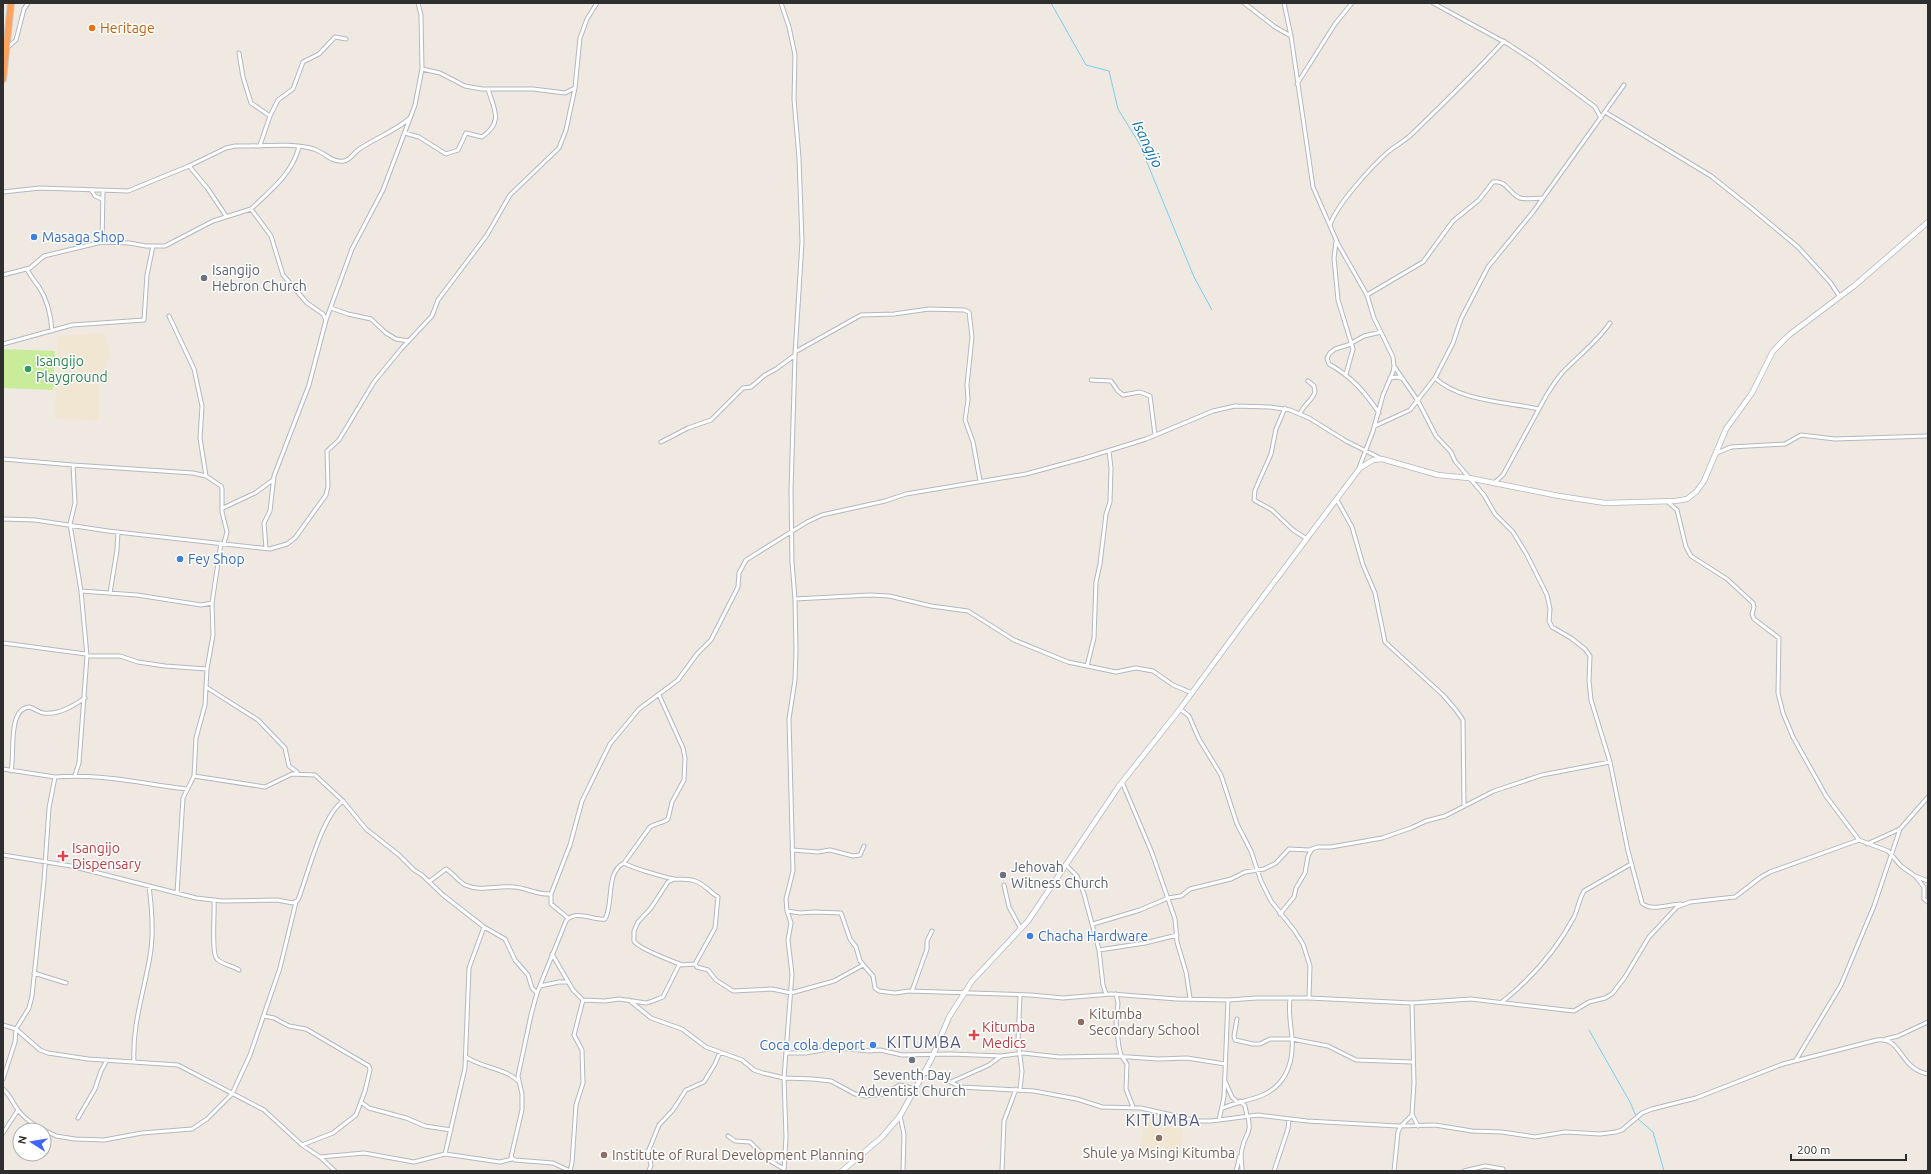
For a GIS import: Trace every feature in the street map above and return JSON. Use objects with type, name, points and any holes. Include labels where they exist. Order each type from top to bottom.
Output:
[{"type":"highway","points":[[3,79],[11,3]]},
{"type":"street","points":[[6,49],[16,40],[28,3]]},
{"type":"street","points":[[266,548],[264,523],[270,511],[273,480],[309,385],[326,320],[352,249],[382,192],[415,105],[422,69],[421,15],[418,3]]},
{"type":"street","points":[[3,518],[35,520],[118,532],[266,548],[282,546],[295,538],[326,495],[328,486],[327,451],[339,440],[374,382],[432,316],[438,300],[487,235],[510,195],[559,148],[566,130],[575,88],[580,38],[587,19],[597,3]]},
{"type":"street","points":[[728,1136],[735,1141],[750,1142],[767,1159],[784,1170],[786,1137],[784,1078],[792,974],[788,940],[791,923],[787,911],[786,894],[793,875],[793,810],[789,719],[795,680],[795,599],[791,532],[795,354],[802,242],[799,158],[794,99],[795,55],[790,27],[780,3]]},
{"type":"street","points":[[1244,3],[1276,27],[1291,36]]},
{"type":"street","points":[[842,1171],[882,1137],[900,1116],[934,1055],[949,1017],[977,976],[1021,929],[1122,782],[1180,709],[1358,471],[1367,450],[1379,413],[1382,397],[1394,366],[1393,357],[1381,332],[1367,295],[1336,240],[1313,187],[1291,36],[1284,3]]},
{"type":"street","points":[[1297,84],[1336,24],[1352,3]]},
{"type":"street","points":[[1433,3],[1504,41],[1595,107],[1601,118]]},
{"type":"street","points":[[260,145],[270,116],[278,100],[293,89],[303,62],[320,54],[335,37],[346,39]]},
{"type":"street","points":[[1330,225],[1336,212],[1364,177],[1386,154],[1412,134],[1504,41]]},
{"type":"street","points":[[239,53],[242,71],[251,103],[270,116]]},
{"type":"street","points":[[422,69],[440,74],[465,86],[488,89],[527,89],[565,93],[575,88]]},
{"type":"street","points":[[1375,426],[1408,411],[1436,378],[1453,343],[1461,319],[1488,267],[1543,198],[1624,85]]},
{"type":"street","points":[[405,133],[419,137],[445,153],[458,150],[465,133],[482,137],[495,124],[497,118],[488,89]]},
{"type":"street","points":[[1605,112],[1711,176],[1798,247],[1830,282],[1840,297]]},
{"type":"street","points":[[3,192],[40,188],[92,191],[133,190],[226,148],[260,145],[299,147],[315,149],[331,160],[348,160],[357,151],[394,131],[410,118]]},
{"type":"street","points":[[3,275],[30,268],[44,256],[102,242],[165,246],[226,216],[252,209],[289,171],[295,161],[299,147]]},
{"type":"street","points":[[189,166],[208,189],[226,216]]},
{"type":"street","points":[[1367,295],[1423,262],[1453,221],[1479,200],[1493,182],[1501,182],[1517,197],[1526,199],[1543,198]]},
{"type":"street","points":[[92,191],[95,196],[102,199]]},
{"type":"street","points":[[102,242],[103,191]]},
{"type":"street","points":[[252,209],[271,236],[283,275],[307,303],[323,314],[326,320]]},
{"type":"street","points":[[659,695],[685,753],[684,780],[672,802],[668,819],[650,827],[624,863],[617,869],[613,880],[609,908],[605,919],[588,916],[568,918],[551,904],[550,894],[570,845],[577,818],[588,787],[610,744],[639,709],[678,680],[697,654],[714,635],[738,587],[739,573],[746,560],[822,515],[885,501],[906,494],[1026,474],[1109,451],[1155,435],[1213,411],[1228,407],[1253,406],[1285,408],[1300,414],[1346,441],[1382,458],[1438,474],[1605,502],[1668,502],[1684,500],[1696,492],[1704,481],[1726,429],[1752,393],[1773,351],[1790,335],[1840,297],[1928,222]]},
{"type":"street","points":[[1336,240],[1334,258],[1337,291],[1345,327],[1352,343],[1351,359],[1346,374]]},
{"type":"street","points":[[3,344],[81,324],[144,320],[147,275],[153,246]]},
{"type":"street","points":[[27,269],[47,304],[52,331]]},
{"type":"street","points":[[331,308],[348,314],[371,319],[383,331],[396,339],[409,341]]},
{"type":"street","points":[[661,442],[688,428],[711,420],[743,388],[751,386],[795,354],[861,315],[894,314],[929,309],[964,310],[969,312],[972,338],[967,385],[968,401],[965,420],[973,442],[980,481]]},
{"type":"street","points":[[169,316],[194,369],[202,406],[200,438],[206,476]]},
{"type":"street","points":[[1492,484],[1503,475],[1539,409],[1562,373],[1603,333],[1610,324]]},
{"type":"street","points":[[1379,413],[1356,383],[1346,374],[1329,364],[1327,358],[1332,351],[1352,343],[1364,336],[1381,332]]},
{"type":"street","points":[[1394,366],[1418,401],[1436,436],[1449,449],[1455,461],[1484,496],[1495,514],[1512,532],[1533,564],[1547,595],[1550,609],[1549,621],[1552,627],[1576,642],[1585,649],[1590,656],[1589,692],[1610,762],[1632,864],[1644,905],[1654,907],[1735,897],[1761,876],[1859,840]]},
{"type":"street","points":[[1390,378],[1403,378]]},
{"type":"street","points":[[1436,378],[1447,388],[1468,395],[1539,409]]},
{"type":"street","points":[[1091,380],[1111,381],[1123,395],[1140,392],[1150,396],[1155,435]]},
{"type":"street","points":[[1300,414],[1304,405],[1315,392],[1314,386],[1308,381]]},
{"type":"street","points":[[1285,408],[1276,429],[1271,454],[1255,490],[1254,500],[1275,512],[1293,530],[1307,539]]},
{"type":"street","points":[[1716,453],[1731,447],[1785,444],[1801,435],[1835,439],[1928,436]]},
{"type":"street","points":[[1087,666],[1094,638],[1096,582],[1101,559],[1106,514],[1110,502],[1111,468],[1109,451]]},
{"type":"street","points":[[1358,471],[1373,460],[1382,458]]},
{"type":"street","points":[[3,459],[157,472],[192,473],[206,476],[221,486],[227,532],[223,543],[212,603],[213,635],[207,669],[205,705],[196,738],[194,776],[183,798],[177,893]]},
{"type":"street","points":[[74,465],[75,503],[70,524],[81,591],[86,655],[85,698],[78,770],[80,776]]},
{"type":"street","points":[[223,508],[255,493],[273,480]]},
{"type":"street","points":[[1337,500],[1352,527],[1362,565],[1375,593],[1385,642],[1443,695],[1463,720],[1464,806]]},
{"type":"street","points":[[1668,502],[1677,510],[1690,556],[1722,576],[1737,588],[1753,603],[1754,607],[1752,614],[1754,619],[1779,638],[1778,693],[1783,714],[1793,737],[1826,796],[1859,840],[1867,844],[1880,847],[1891,853],[1898,863],[1915,876],[1928,882]]},
{"type":"street","points":[[110,593],[117,550],[118,532]]},
{"type":"street","points":[[81,591],[110,593],[201,605],[212,603]]},
{"type":"street","points":[[795,599],[870,595],[889,596],[931,606],[968,611],[1019,642],[1068,662],[1116,672],[1136,668],[1153,671],[1173,685],[1192,693]]},
{"type":"street","points":[[3,643],[86,655],[114,655],[152,664],[207,669]]},
{"type":"street","points":[[206,687],[258,720],[285,748],[289,766],[298,773]]},
{"type":"street","points":[[11,771],[14,756],[14,723],[22,709],[29,707],[45,713],[57,712],[72,706],[85,698]]},
{"type":"street","points":[[1180,709],[1189,716],[1199,739],[1220,775],[1237,824],[1251,851],[1266,890],[1280,914],[1298,936],[1309,962],[1311,975],[1309,998]]},
{"type":"street","points":[[1093,924],[1140,910],[1168,898],[1181,896],[1193,888],[1231,879],[1244,872],[1258,871],[1276,863],[1289,849],[1312,849],[1318,847],[1344,846],[1382,838],[1412,828],[1426,821],[1445,816],[1486,794],[1542,775],[1610,762]]},
{"type":"street","points":[[3,769],[55,777],[75,775],[108,778],[187,789]]},
{"type":"street","points":[[75,775],[78,770]]},
{"type":"street","points":[[194,776],[265,787],[285,776],[298,773],[315,775],[343,802],[366,829],[399,855],[414,870],[430,881],[443,895],[484,927],[505,938],[516,960],[528,975],[532,988],[537,993]]},
{"type":"street","points":[[3,1079],[16,1042],[16,1029],[31,1003],[49,808],[55,777]]},
{"type":"street","points":[[1122,782],[1152,853],[1175,918],[1190,998]]},
{"type":"street","points":[[1796,1060],[1841,985],[1874,906],[1900,829],[1928,797]]},
{"type":"street","points":[[52,1134],[56,1136],[96,1140],[142,1133],[192,1129],[207,1119],[232,1094],[250,1055],[280,968],[296,902],[330,815],[343,802]]},
{"type":"street","points":[[1867,844],[1900,829]]},
{"type":"street","points":[[792,850],[818,852],[830,850],[853,856],[860,854],[864,846]]},
{"type":"street","points":[[1280,914],[1294,897],[1296,888],[1305,873],[1308,856],[1312,849]]},
{"type":"street","points":[[3,855],[45,861],[177,893],[214,900],[296,902]]},
{"type":"street","points":[[624,863],[629,866],[646,870],[651,874],[674,879],[698,881],[719,900],[714,932],[695,964]]},
{"type":"street","points":[[1502,1002],[1529,979],[1549,956],[1574,916],[1584,891],[1632,864]]},
{"type":"street","points":[[1066,865],[1074,872],[1080,882],[1093,924],[1099,950],[1103,985],[1106,994]]},
{"type":"street","points":[[430,881],[446,869],[461,883],[472,887],[488,889],[516,887],[536,894],[550,894]]},
{"type":"street","points":[[1915,876],[1924,887],[1924,899],[1928,902]]},
{"type":"street","points":[[674,879],[668,882],[651,908],[638,922],[634,931],[634,941],[641,949],[657,953],[682,965]]},
{"type":"street","points":[[1004,885],[1009,907],[1021,929]]},
{"type":"street","points":[[134,1062],[133,1040],[150,956],[152,930],[149,886]]},
{"type":"street","points":[[214,900],[215,931],[213,945],[215,957],[220,962],[240,970]]},
{"type":"street","points":[[787,911],[800,913],[841,913],[850,939],[856,947],[860,961],[873,976],[875,988],[877,990],[896,993],[912,991],[1018,996],[1031,995],[1068,998],[1116,994],[1228,1000],[1257,998],[1309,998],[1412,1003],[1458,999],[1502,1002],[1574,1011],[1589,1002],[1608,996],[1625,977],[1649,937],[1673,911],[1683,904]]},
{"type":"street","points":[[512,1159],[510,1155],[522,1110],[522,1094],[519,1081],[519,1072],[537,993],[568,918]]},
{"type":"street","points":[[445,1154],[466,1057],[468,968],[484,927]]},
{"type":"street","points":[[912,991],[927,949],[927,941],[932,931]]},
{"type":"street","points":[[1099,950],[1145,943],[1177,935]]},
{"type":"street","points":[[552,954],[568,982],[583,1000],[605,1001],[619,998],[646,1003],[662,997],[679,965],[695,964],[697,967],[708,970],[716,980],[733,991],[772,989],[791,994],[834,981],[863,965]]},
{"type":"street","points":[[34,973],[66,983]]},
{"type":"street","points":[[540,986],[559,982],[568,982]]},
{"type":"street","points":[[1116,994],[1118,1003],[1116,1017],[1119,1047],[1128,1067],[1126,1089],[1132,1107]]},
{"type":"street","points":[[1018,996],[1018,1053],[1022,1071],[1020,1089]]},
{"type":"street","points":[[1223,1108],[1239,1101],[1263,1095],[1284,1078],[1289,1067],[1292,1039],[1288,1015],[1290,999]]},
{"type":"street","points":[[320,1157],[364,1153],[414,1162],[445,1154],[500,1162],[512,1159],[553,1164],[570,1171],[576,1105],[583,1083],[582,1050],[574,1035],[583,1000]]},
{"type":"street","points":[[629,1000],[650,1018],[682,1028],[706,1047],[747,1063],[754,1070],[784,1078],[831,1081],[855,1094],[869,1096],[884,1094],[900,1085],[916,1089]]},
{"type":"street","points":[[1219,1120],[1223,1108],[1228,1000]]},
{"type":"street","points":[[1412,1003],[1412,1062],[1414,1083],[1412,1114],[1418,1126]]},
{"type":"street","points":[[264,1016],[274,1018],[290,1026],[306,1029],[369,1066],[369,1078],[356,1115],[340,1128],[311,1143],[302,1145]]},
{"type":"street","points":[[1237,1019],[1234,1036],[1238,1041],[1260,1044],[1270,1039],[1292,1039],[1328,1046],[1356,1060],[1412,1062]]},
{"type":"street","points":[[925,1073],[961,1087],[1020,1089],[1058,1095],[1108,1108],[1132,1107],[1192,1120],[1211,1121],[1258,1115],[1289,1119],[1401,1126],[1435,1124],[1472,1131],[1502,1132],[1535,1137],[1565,1132],[1600,1134],[1622,1130],[1642,1113],[1652,1109],[1696,1098],[1710,1091],[1796,1060],[1854,1045],[1898,1036],[1928,1022]]},
{"type":"street","points":[[3,1025],[16,1029],[48,1053],[107,1060],[178,1064],[264,1110],[302,1145],[320,1157],[335,1171]]},
{"type":"street","points":[[1886,1039],[1895,1045],[1902,1057],[1910,1066],[1918,1072],[1928,1074]]},
{"type":"street","points":[[786,1053],[806,1053],[833,1048],[851,1048],[868,1051],[880,1050],[902,1055],[1001,1056],[1018,1053],[1038,1053],[1059,1057],[1115,1056],[1124,1058],[1187,1058],[1225,1064]]},
{"type":"street","points":[[649,1171],[651,1165],[648,1152],[659,1126],[673,1110],[686,1090],[704,1082],[715,1064],[720,1052]]},
{"type":"street","points":[[951,1082],[989,1065],[1001,1056]]},
{"type":"street","points":[[466,1057],[479,1065],[512,1075],[519,1081]]},
{"type":"street","points":[[78,1118],[95,1089],[101,1071],[107,1060]]},
{"type":"street","points":[[1224,1078],[1229,1091],[1245,1106],[1249,1131],[1236,1171]]},
{"type":"street","points":[[3,1089],[11,1097],[18,1110],[30,1122]]},
{"type":"street","points":[[1002,1171],[1004,1121],[1016,1089]]},
{"type":"street","points":[[361,1102],[369,1108],[406,1118],[425,1126],[451,1130]]},
{"type":"street","points":[[3,1133],[18,1110]]},
{"type":"street","points":[[1394,1171],[1396,1143],[1401,1126],[1412,1114]]},
{"type":"street","points":[[900,1116],[904,1134],[903,1171]]},
{"type":"street","points":[[1274,1171],[1288,1129],[1289,1119]]},
{"type":"street","points":[[1241,1152],[1242,1171]]},
{"type":"street","points":[[1464,1171],[1485,1166],[1503,1169]]},
{"type":"shaded area","points":[[104,333],[110,353],[99,388],[99,420],[55,419],[58,336]]},
{"type":"shaded area","points":[[1144,1121],[1183,1126],[1179,1157],[1140,1152]]},
{"type":"green space","name":"Isangijo Playground","points":[[3,349],[55,351],[53,390],[3,388]]},
{"type":"waterway","name":"Isangijo","points":[[1051,3],[1086,65],[1109,71],[1118,109],[1139,143],[1194,277],[1212,310]]},
{"type":"waterway","points":[[1589,1030],[1630,1102],[1636,1116]]},
{"type":"waterway","points":[[1637,1118],[1653,1132],[1664,1171]]},
{"type":"place","name":"Heritage","points":[[92,28]]},
{"type":"place","name":"Masaga Shop","points":[[34,237]]},
{"type":"place","name":"Isangijo Hebron Church","points":[[204,278]]},
{"type":"place","name":"Isangijo Playground","points":[[28,369]]},
{"type":"place","name":"Fey Shop","points":[[180,559]]},
{"type":"place","name":"Isangijo Dispensary","points":[[63,856]]},
{"type":"place","name":"Jehovah Witness Church","points":[[1003,875]]},
{"type":"place","name":"Chacha Hardware","points":[[1030,936]]},
{"type":"place","name":"Kitumba Secondary School","points":[[1081,1022]]},
{"type":"place","name":"Kitumba Medics","points":[[974,1035]]},
{"type":"place","name":"Coca cola deport","points":[[873,1045]]},
{"type":"place","name":"Seventh Day Adventist Church","points":[[912,1060]]},
{"type":"place","name":"Shule ya Msingi Kitumba","points":[[1159,1138]]},
{"type":"place","name":"Institute of Rural Development Planning","points":[[604,1155]]},
{"type":"district","name":"KITUMBA","points":[[924,1042]]},
{"type":"district","name":"KITUMBA","points":[[1163,1120]]}]
